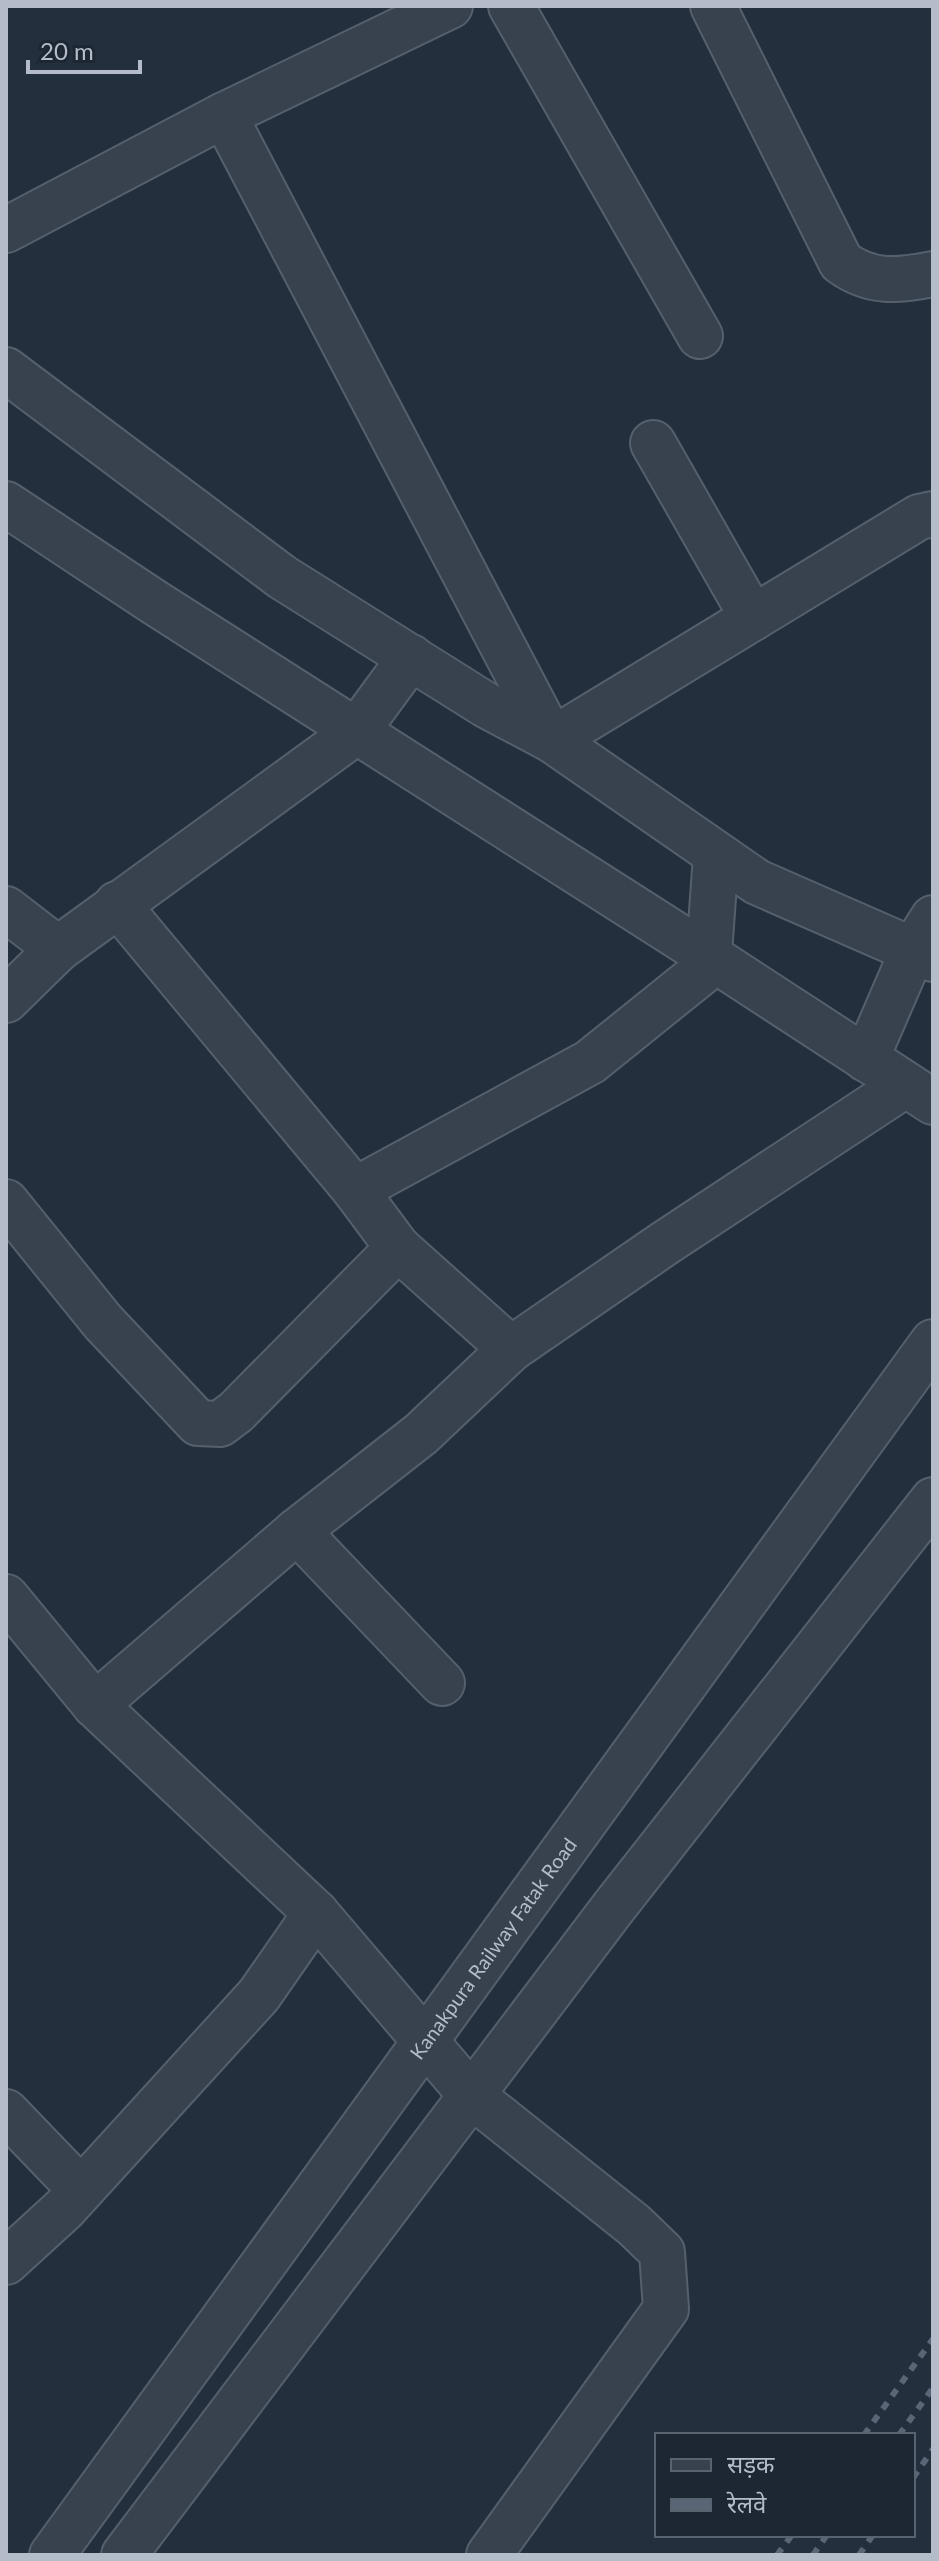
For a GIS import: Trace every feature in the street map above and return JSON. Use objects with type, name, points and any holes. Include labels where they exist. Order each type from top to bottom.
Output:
[{"type":"street","points":[[6,230],[224,115],[450,6]]},
{"type":"street","points":[[511,6],[700,336]]},
{"type":"street","points":[[713,6],[841,262],[859,275],[891,281],[933,274]]},
{"type":"street","points":[[224,115],[552,740]]},
{"type":"street","points":[[6,370],[282,577],[486,705],[552,740],[757,882],[927,942],[866,1059]]},
{"type":"street","points":[[653,443],[753,618]]},
{"type":"street","points":[[6,504],[919,1093],[665,1243],[511,1349],[421,1434],[297,1531],[95,1705]]},
{"type":"street","points":[[552,740],[919,517],[933,514]]},
{"type":"street","points":[[6,1000],[58,949],[356,732],[411,657]]},
{"type":"street","points":[[355,1190],[590,1062],[708,967],[716,856]]},
{"type":"street","points":[[117,904],[355,1190],[398,1248],[511,1349]]},
{"type":"street","points":[[6,909],[58,949]]},
{"type":"street","points":[[6,1202],[103,1322],[198,1423],[220,1424],[236,1412],[398,1248]]},
{"type":"street","name":"Kanakpura Railway Fatak Road","points":[[52,2555],[933,1342]]},
{"type":"street","points":[[124,2555],[613,1908],[933,1500]]},
{"type":"street","points":[[297,1531],[442,1683]]},
{"type":"street","points":[[6,1597],[95,1705],[316,1913],[471,2095],[634,2225],[662,2252],[666,2309],[489,2555]]},
{"type":"street","points":[[6,2262],[81,2190],[259,1995],[316,1913]]},
{"type":"street","points":[[6,2112],[81,2190]]},
{"type":"railway","points":[[865,2433],[933,2339]]},
{"type":"railway","points":[[900,2433],[933,2388]]},
{"type":"railway","points":[[915,2475],[933,2449]]},
{"type":"railway","points":[[777,2555],[790,2537]]},
{"type":"railway","points":[[813,2555],[826,2537]]},
{"type":"railway","points":[[859,2555],[872,2537]]}]
